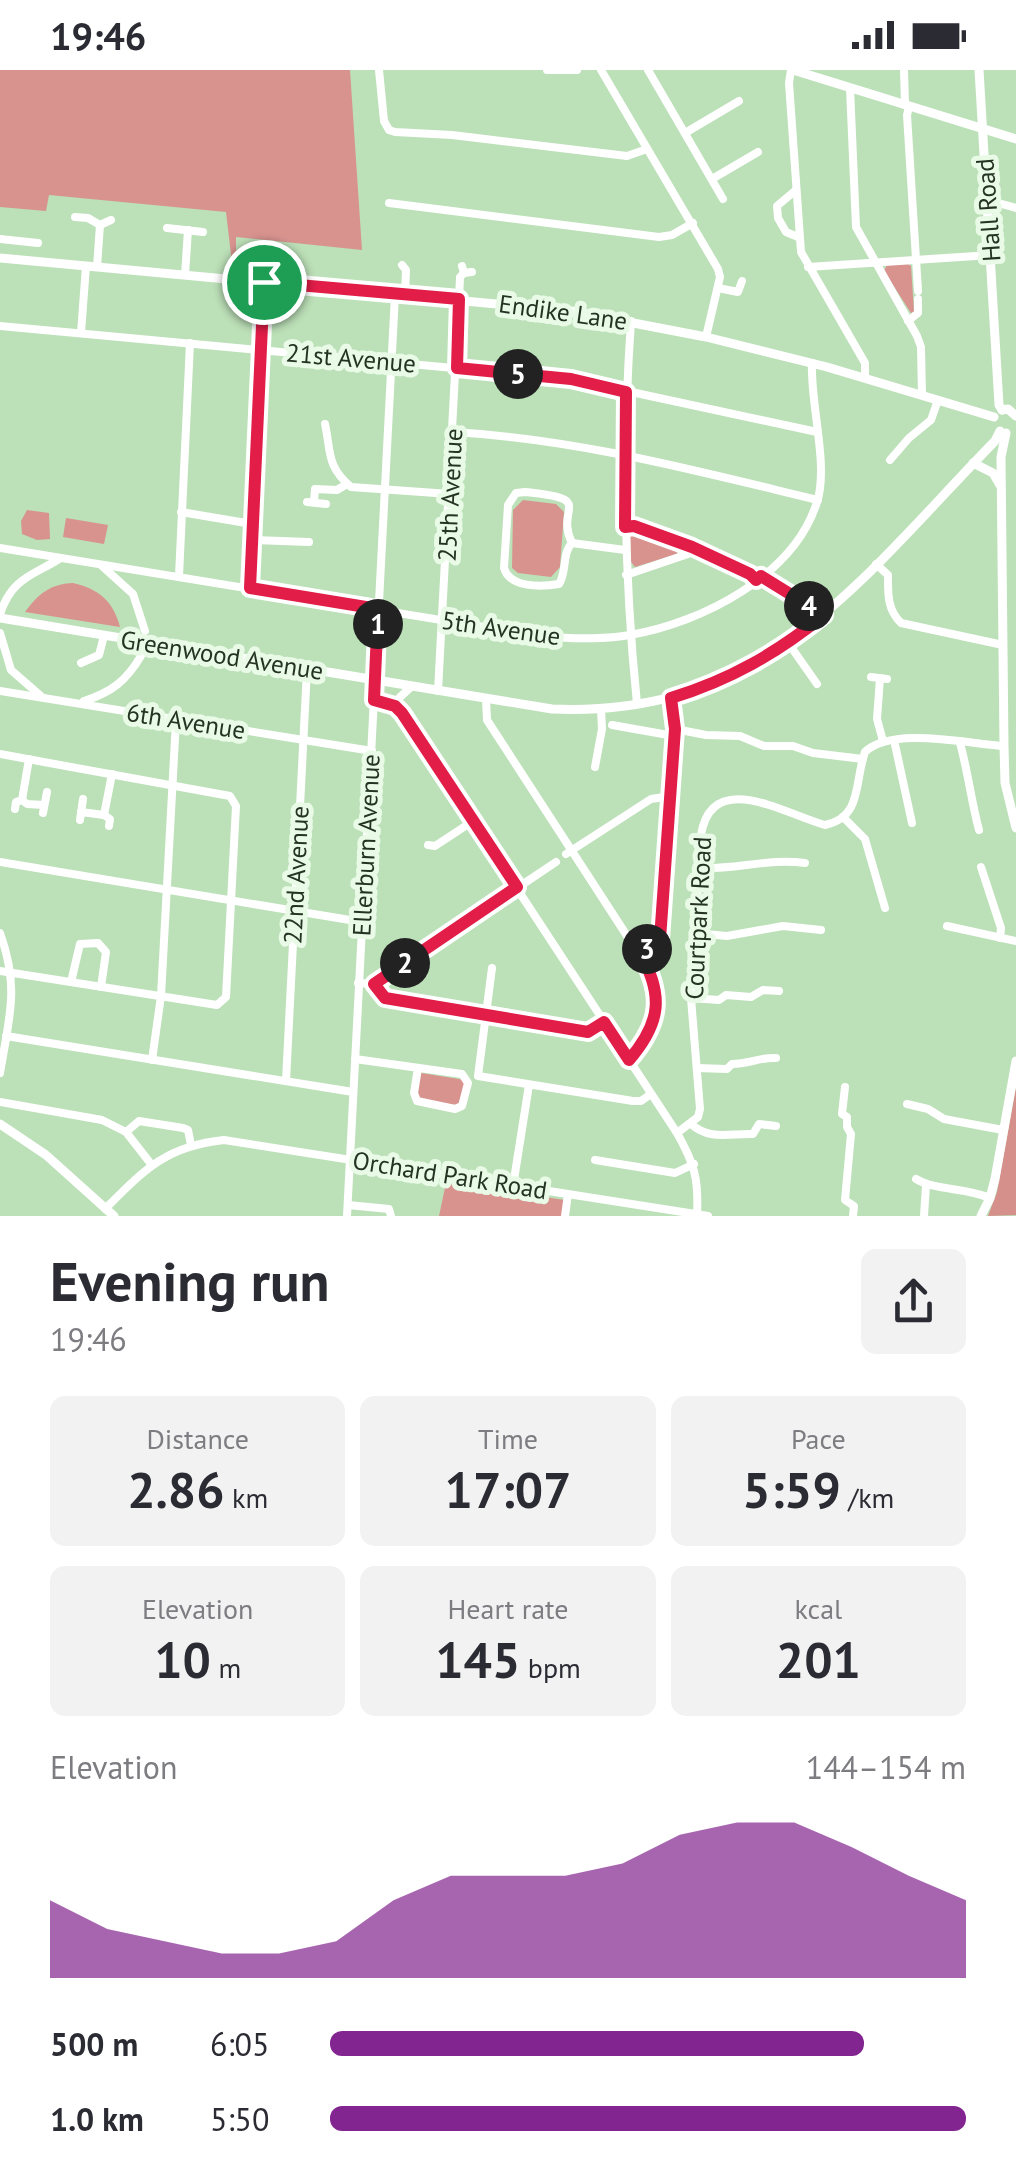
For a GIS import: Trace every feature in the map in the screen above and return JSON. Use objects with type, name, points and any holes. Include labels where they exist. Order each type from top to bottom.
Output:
[{"type":"street","points":[[379,70],[388,130],[627,156],[647,149]]},
{"type":"street","points":[[547,70],[577,70]]},
{"type":"street","points":[[601,70],[718,268],[718,288],[706,337]]},
{"type":"street","points":[[648,70],[723,199]]},
{"type":"street","points":[[866,378],[865,363],[800,252],[789,83],[792,70],[1016,139]]},
{"type":"street","points":[[904,70],[918,295],[918,313],[908,321]]},
{"type":"street","name":"Hall Road","points":[[979,70],[998,414],[1003,432]]},
{"type":"street","points":[[850,88],[856,227],[921,346],[922,394]]},
{"type":"street","points":[[686,133],[739,101]]},
{"type":"street","points":[[712,179],[756,156]]},
{"type":"street","points":[[796,190],[777,206],[786,232],[798,236]]},
{"type":"street","points":[[987,200],[1016,208]]},
{"type":"street","points":[[389,204],[659,237],[672,235],[693,223]]},
{"type":"street","points":[[75,217],[88,218],[100,225]]},
{"type":"street","points":[[100,225],[111,220]]},
{"type":"street","points":[[81,333],[100,225]]},
{"type":"street","points":[[167,228],[203,232]]},
{"type":"street","points":[[185,275],[188,230]]},
{"type":"street","points":[[0,239],[38,243]]},
{"type":"street","points":[[808,267],[991,255]]},
{"type":"street","name":"Endike Lane","points":[[0,258],[571,310],[706,337],[938,400],[998,414],[1008,409],[1016,416]]},
{"type":"street","name":"Ellerburn Avenue","points":[[348,1216],[391,362],[406,270],[401,263]]},
{"type":"street","name":"25th Avenue","points":[[438,691],[460,277],[466,270]]},
{"type":"street","points":[[718,288],[738,292],[742,280]]},
{"type":"street","points":[[250,588],[264,282]]},
{"type":"street","points":[[631,321],[624,453],[625,550],[638,704]]},
{"type":"street","name":"21st Avenue","points":[[0,327],[571,379],[817,432]]},
{"type":"street","points":[[179,576],[190,343]]},
{"type":"street","points":[[454,432],[505,435],[624,453],[818,500],[812,363]]},
{"type":"street","points":[[890,460],[908,438],[931,420],[938,400]]},
{"type":"street","points":[[325,424],[328,454],[347,484]]},
{"type":"street","name":"Greenwood Avenue","points":[[60,558],[35,570],[15,586],[0,616],[552,709],[638,704],[671,698],[727,678],[789,644],[876,564],[1003,432],[1016,427]]},
{"type":"street","points":[[1003,432],[1005,784],[1016,828]]},
{"type":"street","points":[[973,463],[993,473],[1001,487]]},
{"type":"street","points":[[326,504],[310,502],[315,489],[337,490],[347,484],[450,494]]},
{"type":"street","points":[[572,543],[560,584],[514,582],[507,577],[504,568],[512,495],[537,493],[567,500],[568,537],[572,543],[625,550]]},
{"type":"street","name":"5th Avenue","points":[[0,548],[545,637],[630,635],[707,610],[759,578],[789,551],[818,500]]},
{"type":"street","points":[[181,512],[252,524]]},
{"type":"street","points":[[625,527],[634,526],[692,547],[759,578],[824,615]]},
{"type":"street","points":[[252,540],[309,542]]},
{"type":"street","points":[[626,575],[688,554],[692,547]]},
{"type":"street","points":[[33,554],[35,570]]},
{"type":"street","name":"Greenwood Avenue","points":[[98,563],[122,582],[139,606],[145,631]]},
{"type":"street","points":[[876,564],[888,575],[889,603],[901,623],[1003,645]]},
{"type":"street","points":[[122,582],[128,568]]},
{"type":"street","points":[[0,633],[11,670],[44,698]]},
{"type":"street","points":[[81,663],[100,655],[104,636]]},
{"type":"street","points":[[789,644],[817,684]]},
{"type":"street","name":"Greenwood Avenue","points":[[80,703],[106,694],[130,676],[142,656]]},
{"type":"street","name":"22nd Avenue","points":[[286,1080],[307,669]]},
{"type":"street","points":[[879,678],[877,720],[883,740]]},
{"type":"street","points":[[5,692],[19,679]]},
{"type":"street","points":[[398,709],[400,698],[411,687]]},
{"type":"street","name":"6th Avenue","points":[[5,692],[372,752]]},
{"type":"street","points":[[106,694],[110,708]]},
{"type":"street","points":[[640,953],[660,939],[675,732],[671,698]]},
{"type":"street","points":[[486,699],[488,720],[655,979],[656,1011],[651,1030],[629,1060]]},
{"type":"street","points":[[374,700],[398,709],[676,1133],[694,1164],[697,1214]]},
{"type":"street","points":[[596,767],[601,708]]},
{"type":"street","points":[[152,1060],[161,996],[176,720]]},
{"type":"street","points":[[616,724],[740,736],[764,746],[793,746],[813,753],[862,759]]},
{"type":"street","points":[[885,908],[865,840],[845,819],[851,810],[862,759],[870,747],[883,740],[1004,746]]},
{"type":"street","points":[[894,740],[912,823]]},
{"type":"street","points":[[960,742],[979,830]]},
{"type":"street","points":[[0,754],[174,784],[234,798],[236,806],[223,1002],[217,1005],[0,971]]},
{"type":"street","points":[[22,800],[30,759]]},
{"type":"street","points":[[104,814],[112,774]]},
{"type":"street","points":[[22,800],[43,809],[47,792]]},
{"type":"street","points":[[570,852],[651,799],[670,796]]},
{"type":"street","name":"Courtpark Road","points":[[691,1124],[700,1109],[691,998],[698,868],[708,813],[721,802],[739,797],[825,825],[845,819]]},
{"type":"street","points":[[84,799],[80,816],[104,814]]},
{"type":"street","points":[[15,809],[16,802],[22,800]]},
{"type":"street","points":[[104,814],[110,820],[109,826]]},
{"type":"street","points":[[428,845],[435,846],[473,821]]},
{"type":"street","points":[[698,868],[728,870],[739,864],[764,866],[778,860],[805,863]]},
{"type":"street","points":[[0,862],[362,922]]},
{"type":"street","points":[[358,984],[374,984],[556,862]]},
{"type":"street","points":[[981,868],[1002,928],[1000,938]]},
{"type":"street","points":[[695,933],[727,936],[783,926],[821,930]]},
{"type":"street","points":[[947,926],[1016,941]]},
{"type":"street","points":[[0,933],[12,973],[0,1073]]},
{"type":"street","points":[[71,982],[80,944],[98,943],[106,952],[101,987]]},
{"type":"street","points":[[492,968],[478,1076],[634,1102],[651,1094]]},
{"type":"street","points":[[374,984],[385,998],[588,1032],[604,1022]]},
{"type":"street","points":[[691,998],[719,1000],[726,995],[751,997],[763,990],[779,991]]},
{"type":"street","points":[[6,1036],[354,1092]]},
{"type":"street","points":[[697,1068],[727,1069],[732,1064],[751,1064],[762,1057],[776,1058]]},
{"type":"street","points":[[355,1059],[418,1068],[466,1078],[466,1100],[462,1106],[417,1100],[414,1092],[418,1068]]},
{"type":"street","points":[[980,1216],[990,1198],[1016,1061]]},
{"type":"street","points":[[514,1186],[529,1085]]},
{"type":"street","points":[[845,1087],[842,1114],[851,1134],[845,1200],[854,1206],[853,1216]]},
{"type":"street","points":[[0,1102],[102,1120],[126,1132],[151,1164]]},
{"type":"street","points":[[907,1104],[928,1109],[944,1119],[1004,1130]]},
{"type":"street","points":[[126,1132],[139,1121],[183,1128],[188,1130],[191,1145]]},
{"type":"street","points":[[0,1124],[46,1155],[109,1212]]},
{"type":"street","points":[[676,1133],[691,1124],[700,1132],[725,1137],[753,1134],[759,1124],[776,1126]]},
{"type":"street","name":"Orchard Park Road","points":[[109,1212],[151,1164],[191,1145],[224,1140],[708,1216]]},
{"type":"street","points":[[595,1160],[675,1173],[694,1164]]},
{"type":"street","points":[[916,1179],[926,1185],[970,1189],[990,1198]]},
{"type":"street","points":[[924,1216],[926,1185]]},
{"type":"street","points":[[565,1216],[568,1194]]},
{"type":"street","points":[[348,1205],[382,1206],[391,1216]]},
{"type":"shaded area","points":[[0,70],[350,70],[362,250],[236,237],[236,263],[232,263],[226,212],[49,195],[46,211],[0,207]]},
{"type":"shaded area","points":[[908,264],[914,312],[911,313],[884,271],[887,265]]},
{"type":"shaded area","points":[[523,500],[556,504],[564,512],[560,567],[551,577],[518,573],[512,568],[513,510]]},
{"type":"shaded area","points":[[27,510],[49,513],[50,539],[37,540],[22,534],[21,521]]},
{"type":"shaded area","points":[[66,518],[108,525],[104,544],[63,537]]},
{"type":"shaded area","points":[[635,531],[671,543],[677,554],[635,567],[631,562],[630,533]]},
{"type":"shaded area","points":[[73,583],[104,598],[120,627],[25,612],[45,591]]},
{"type":"shaded area","points":[[421,1073],[465,1080],[463,1100],[456,1105],[420,1100],[417,1093]]},
{"type":"shaded area","points":[[1016,1087],[1016,1215],[988,1216],[997,1192]]},
{"type":"shaded area","points":[[446,1183],[565,1200],[562,1216],[439,1216]]},
{"type":"route","points":[[264,282],[459,299],[457,368],[571,379],[626,392],[625,527],[634,526],[692,547],[756,580],[761,576],[824,615],[764,660],[671,698],[675,729],[660,939],[640,953],[655,979],[656,1011],[645,1041],[629,1060],[604,1022],[588,1032],[385,998],[377,991],[374,984],[517,887],[402,713],[395,706],[374,700],[378,609],[250,588],[264,282]]}]
